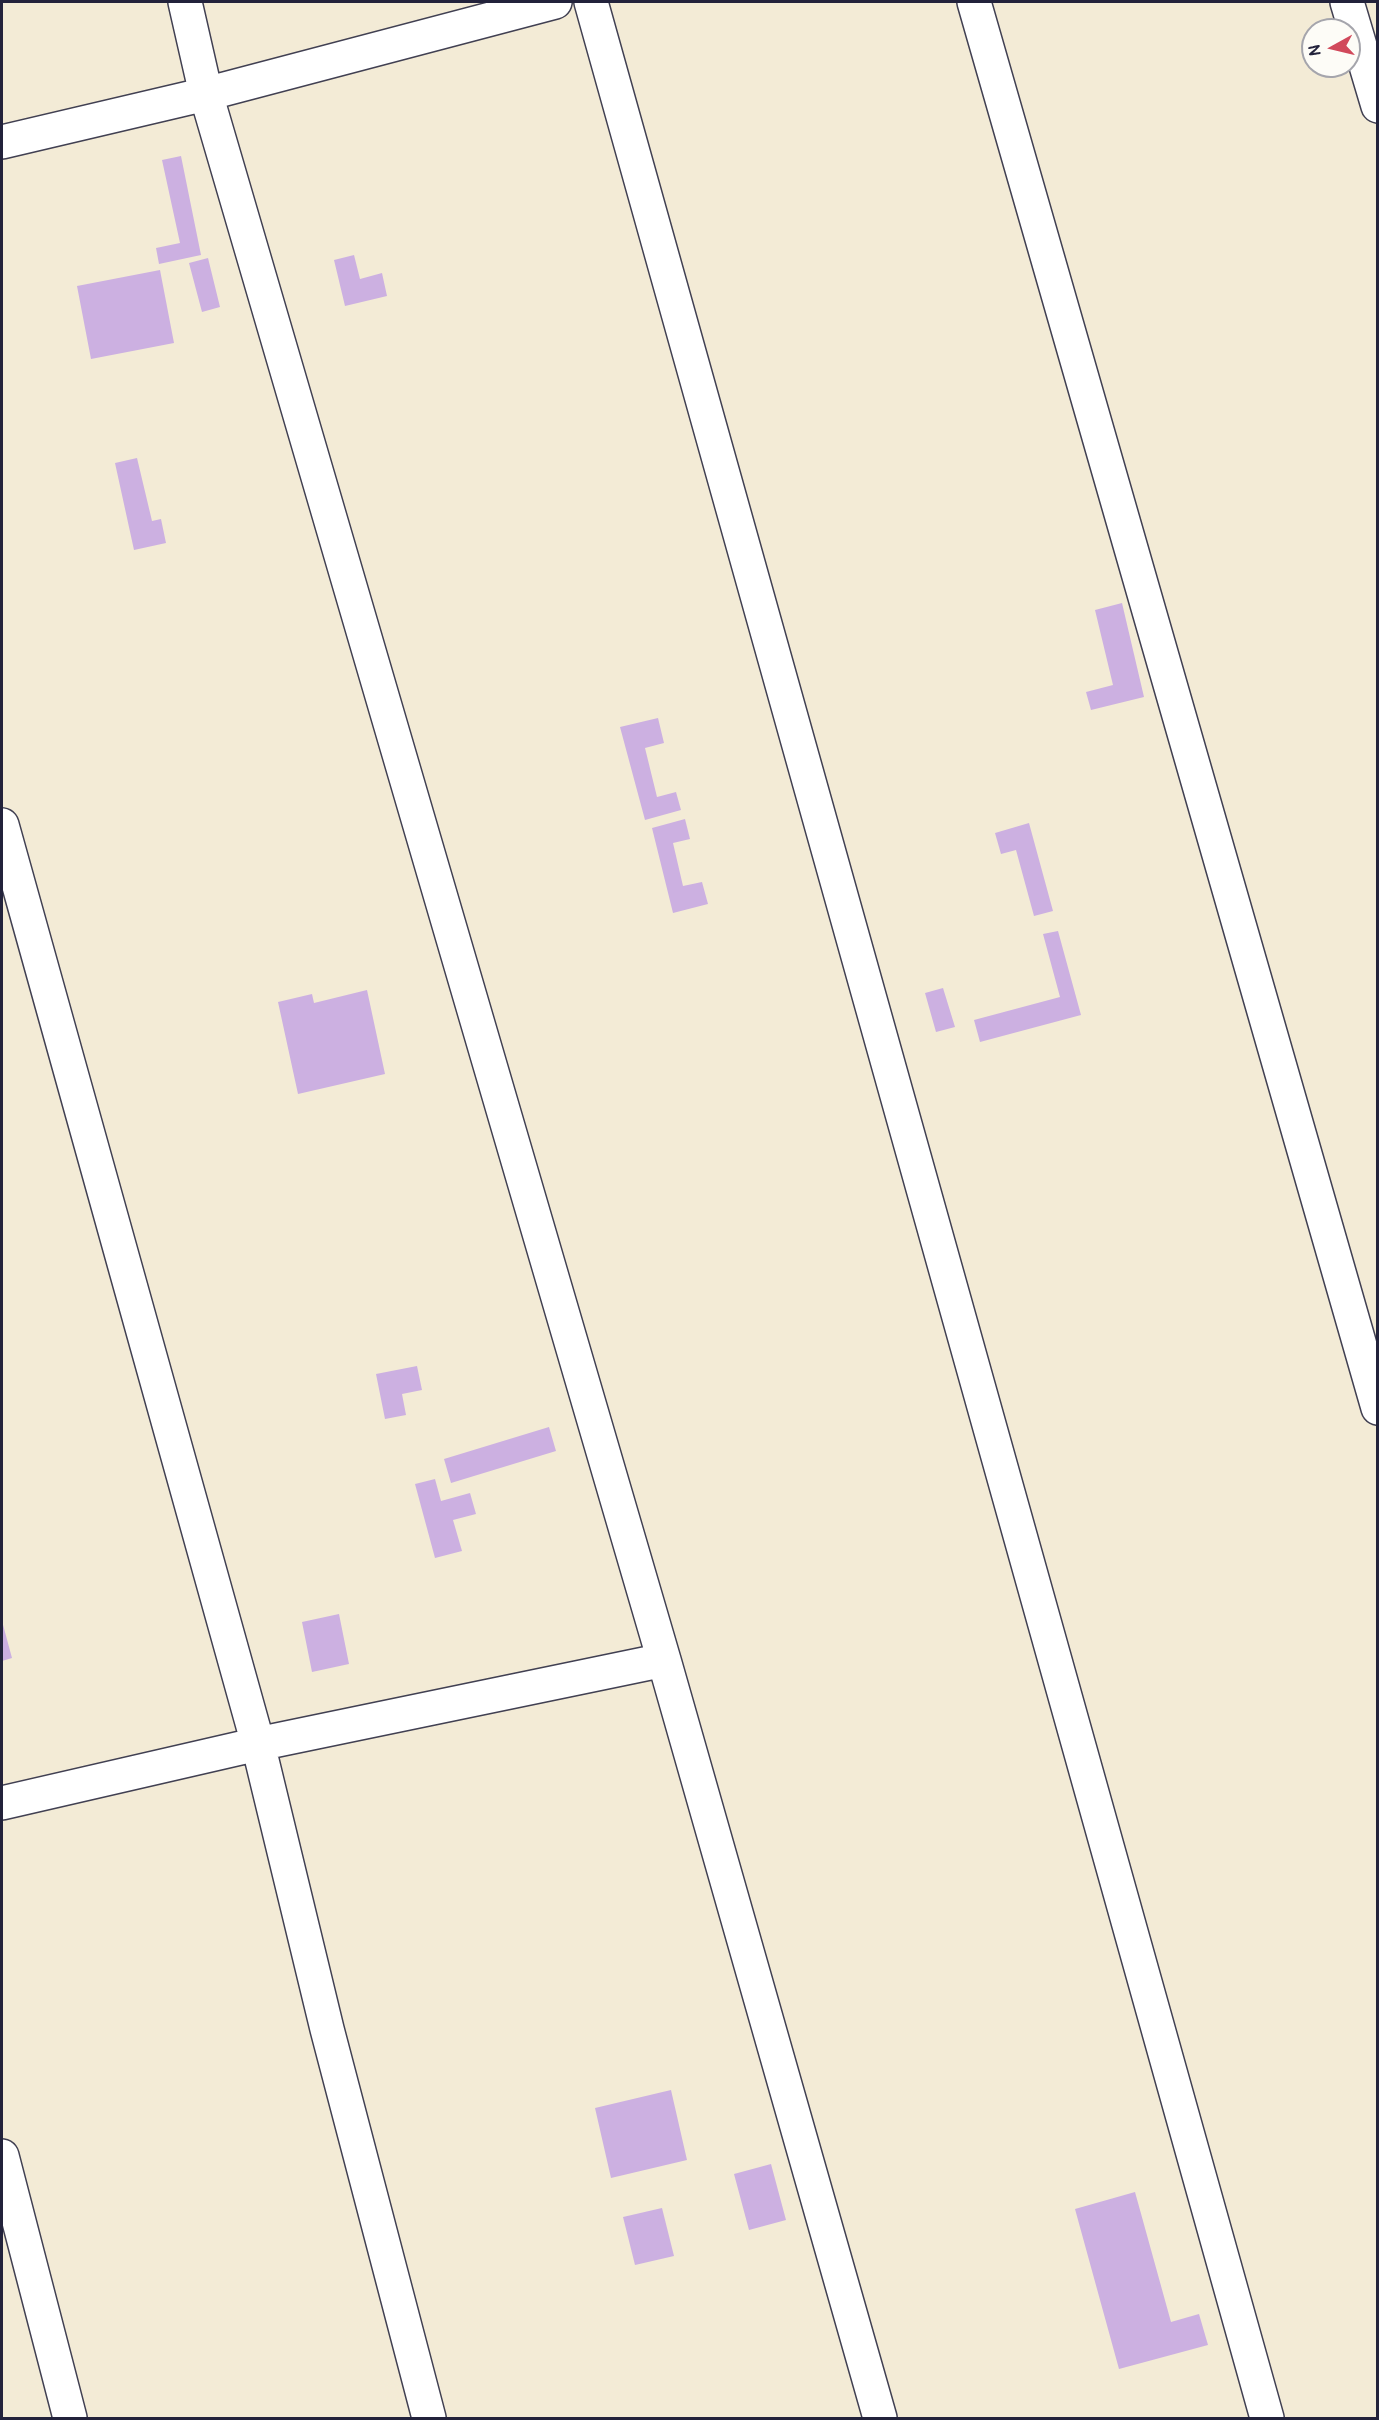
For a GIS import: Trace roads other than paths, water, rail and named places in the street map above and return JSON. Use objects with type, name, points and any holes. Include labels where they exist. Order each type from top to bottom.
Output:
[{"type":"street","points":[[185,2],[206,94],[664,1660],[880,2418]]},
{"type":"street","points":[[2,142],[206,94],[555,2]]},
{"type":"street","points":[[591,2],[1267,2418]]},
{"type":"street","points":[[974,2],[1377,1408]]},
{"type":"street","points":[[1347,2],[1377,106]]},
{"type":"street","points":[[2,825],[258,1744],[327,2029],[429,2418]]},
{"type":"street","points":[[2,1803],[258,1744],[664,1660]]},
{"type":"street","points":[[2,2156],[70,2418]]}]
